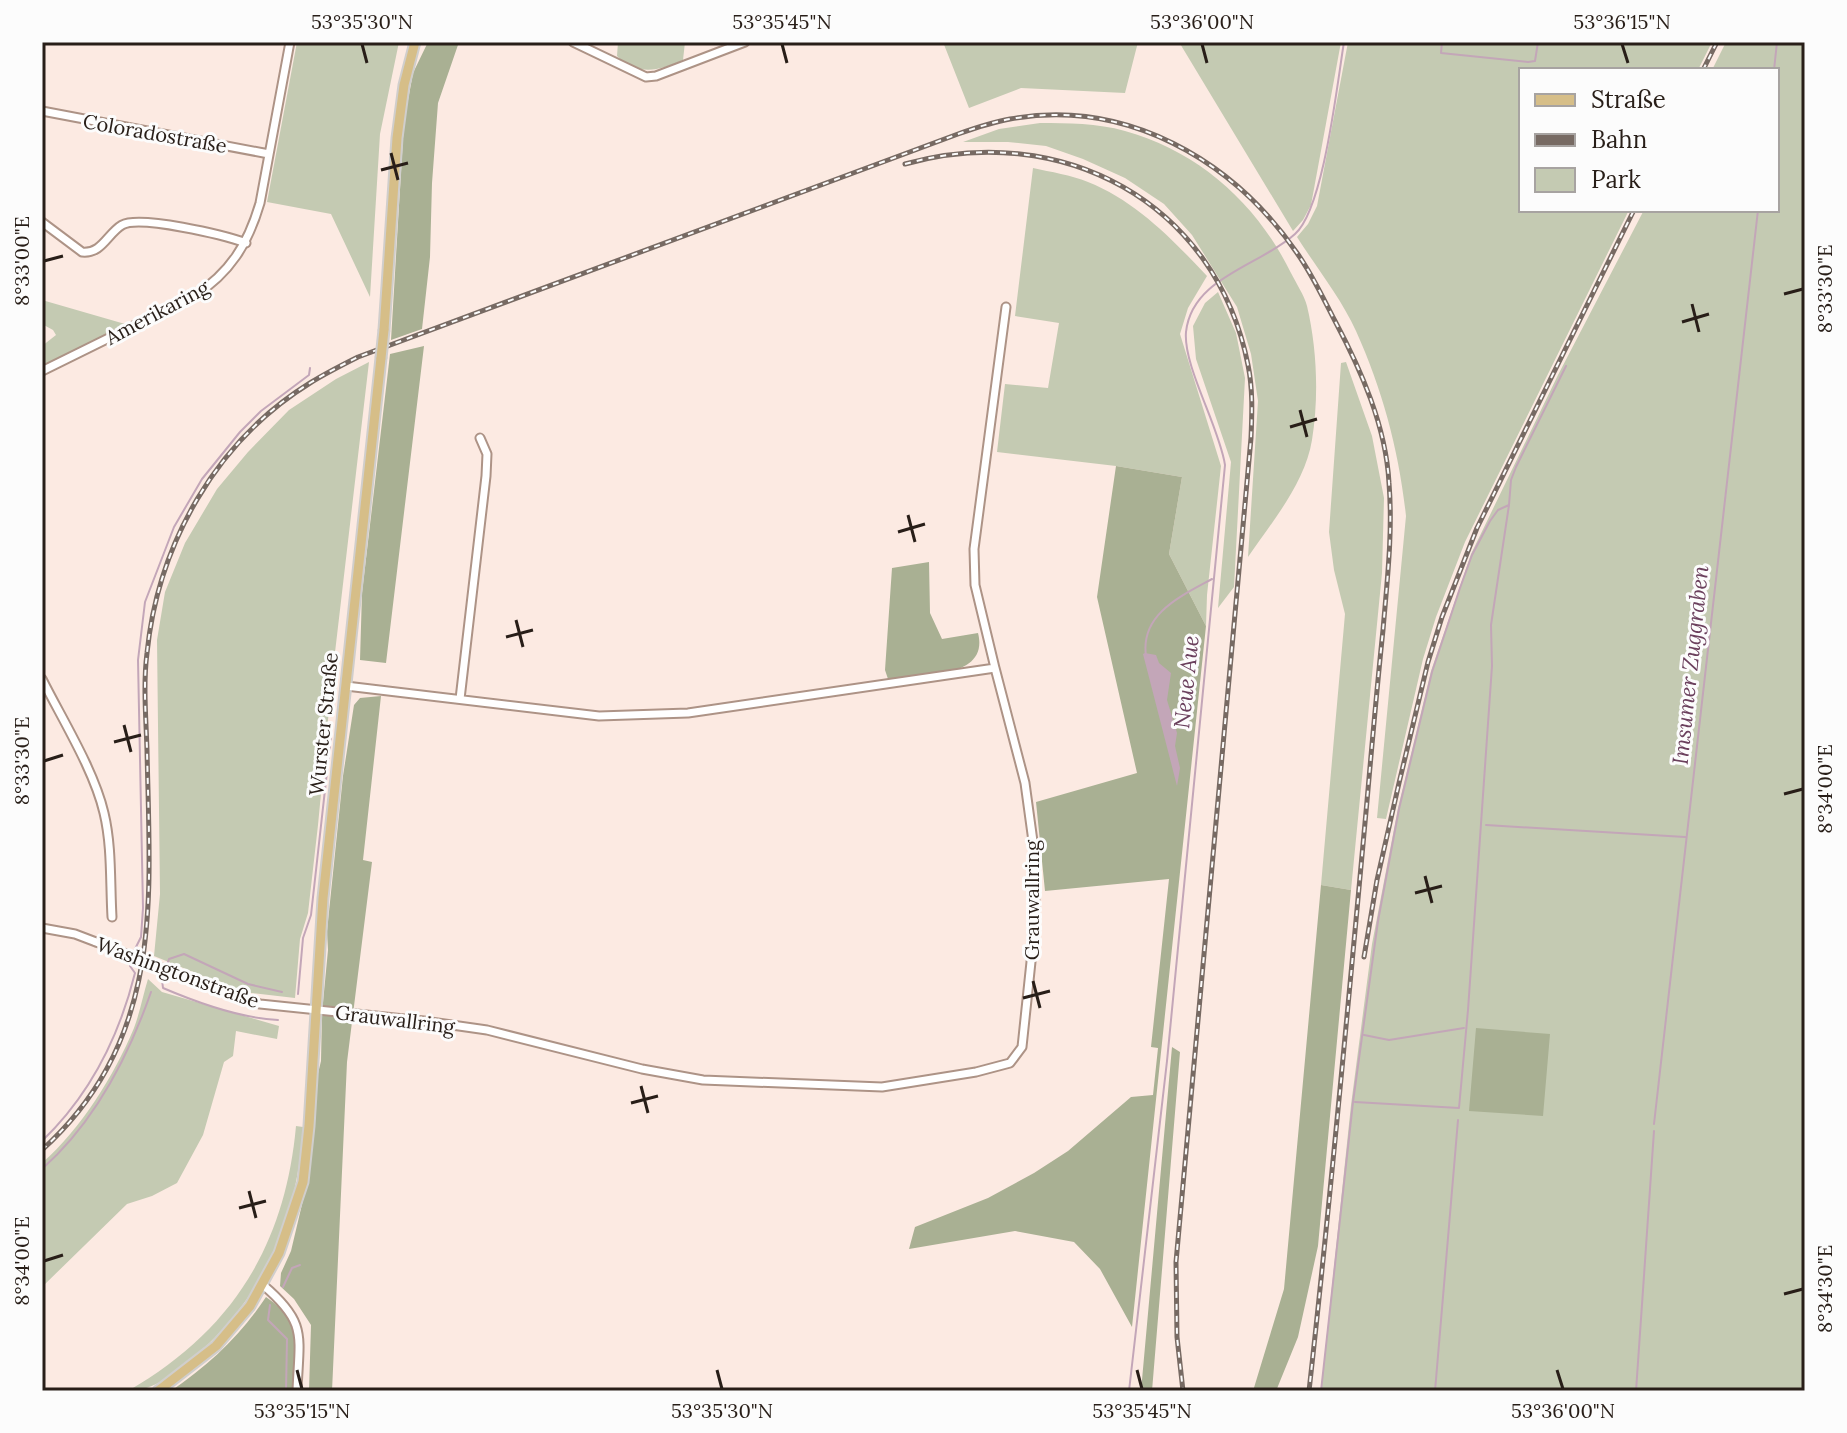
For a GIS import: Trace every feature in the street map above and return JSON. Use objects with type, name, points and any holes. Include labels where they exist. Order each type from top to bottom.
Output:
[{"type":"main road","name":"Wurster Straße","points":[[158,1391],[216,1346],[241,1318],[263,1285],[286,1235],[303,1182],[323,898],[384,330],[397,138],[404,85],[415,42]]},
{"type":"street","name":"Amerikaring","points":[[42,371],[214,283],[233,263],[246,243],[260,203],[290,42]]},
{"type":"street","points":[[573,42],[646,77],[745,42]]},
{"type":"street","name":"Coloradostraße","points":[[42,111],[269,154]]},
{"type":"street","points":[[42,222],[76,250],[88,253],[99,247],[120,226],[140,221],[246,243]]},
{"type":"street","points":[[346,686],[599,716],[663,716],[995,668],[975,585],[974,549],[1006,307]]},
{"type":"street","points":[[460,699],[486,476],[487,454],[480,438]]},
{"type":"street","name":"Grauwallring","points":[[315,1010],[487,1030],[619,1064],[703,1080],[882,1087],[976,1072],[1010,1063],[1022,1047],[1025,1036],[1035,924],[1035,856],[1025,783],[995,668]]},
{"type":"street","points":[[42,679],[95,786],[104,811],[109,837],[112,917]]},
{"type":"street","name":"Washingtonstraße","points":[[42,928],[75,934],[260,1004],[315,1010]]},
{"type":"street","points":[[263,1285],[285,1304],[298,1328],[297,1391]]},
{"type":"green space","points":[[297,42],[399,42],[380,134],[370,297],[331,214],[267,202]]},
{"type":"green space","points":[[428,42],[459,42],[438,103],[430,257],[422,329],[391,340],[404,122],[413,73]]},
{"type":"green space","points":[[618,42],[685,42],[683,60],[657,69],[632,67],[617,56]]},
{"type":"green space","points":[[943,42],[1138,42],[1125,93],[1021,88],[969,108]]},
{"type":"green space","points":[[1179,42],[1341,42],[1311,205],[1293,231]]},
{"type":"green space","points":[[1348,42],[1712,42],[1699,68],[1519,68],[1519,212],[1628,212],[1465,542],[1423,659],[1386,819],[1377,818],[1406,516],[1394,445],[1366,354],[1343,307],[1297,237],[1317,206]]},
{"type":"green space","points":[[1726,42],[1805,42],[1805,1391],[1321,1391],[1351,1105],[1372,944],[1398,808],[1431,671],[1471,554],[1558,375],[1643,212],[1779,212],[1779,68],[1713,68]]},
{"type":"green space","points":[[1040,123],[1114,128],[1152,140],[1202,167],[1243,203],[1261,225],[1302,293],[1315,356],[1316,407],[1312,440],[1295,487],[1248,557],[1258,401],[1251,354],[1237,307],[1192,235],[1164,204],[1125,178],[1046,146],[963,142],[999,129]]},
{"type":"green space","points":[[1033,168],[1106,190],[1167,235],[1207,276],[1188,308],[1180,334],[1221,466],[1206,626],[1169,554],[1182,477],[997,452],[1005,384],[1048,388],[1059,323],[1015,316]]},
{"type":"green space","points":[[1218,292],[1236,333],[1245,378],[1234,587],[1218,608],[1231,462],[1196,359],[1193,326],[1205,303]]},
{"type":"green space","points":[[42,300],[125,324],[42,367],[42,346],[56,335],[42,324]]},
{"type":"green space","points":[[424,346],[386,663],[360,660],[362,593],[390,354]]},
{"type":"green space","points":[[369,362],[308,913],[300,939],[295,998],[242,992],[154,956],[160,894],[157,640],[165,592],[185,543],[217,489],[248,452],[289,410],[336,379]]},
{"type":"green space","points":[[1346,362],[1372,436],[1384,498],[1382,573],[1351,890],[1321,885],[1345,614],[1329,532],[1341,363]]},
{"type":"green space","points":[[1116,466],[1182,477],[1169,554],[1206,626],[1132,1327],[1100,1269],[1074,1242],[1015,1231],[909,1249],[915,1227],[988,1198],[1034,1173],[1068,1151],[1131,1097],[1153,1095],[1158,1048],[1151,1047],[1169,879],[1045,891],[1036,802],[1137,773],[1097,597]]},
{"type":"green space","points":[[929,562],[930,613],[942,639],[978,633],[979,648],[973,659],[963,667],[949,672],[888,679],[885,670],[892,568]]},
{"type":"green space","points":[[381,696],[363,860],[372,862],[347,1062],[332,1391],[309,1391],[311,1325],[294,1299],[280,1286],[281,1273],[291,1251],[308,1179],[314,1090],[321,1061],[327,931],[343,776],[354,705],[360,698]]},
{"type":"green space","points":[[1321,885],[1351,890],[1318,1246],[1298,1337],[1276,1391],[1253,1391],[1284,1289]]},
{"type":"green space","points":[[148,979],[162,992],[279,1026],[277,1039],[236,1031],[233,1056],[224,1062],[203,1135],[177,1183],[127,1204],[42,1287],[42,1163],[83,1118],[117,1065],[134,1028]]},
{"type":"green space","points":[[1476,1028],[1550,1034],[1543,1116],[1469,1111]]},
{"type":"green space","points":[[1172,1047],[1180,1052],[1152,1391],[1141,1391]]},
{"type":"green space","points":[[296,1126],[303,1127],[294,1193],[274,1253],[259,1280],[221,1331],[190,1361],[156,1384],[128,1391],[197,1341],[247,1281],[280,1210]]},
{"type":"green space","points":[[266,1297],[293,1327],[296,1350],[294,1391],[171,1391],[223,1348]]},
{"type":"shaded area","points":[[1143,654],[1156,655],[1159,663],[1171,673],[1167,700],[1177,733],[1175,746],[1180,768],[1177,786]]},
{"type":"waterway","name":"Neue Aue","points":[[1129,1391],[1167,1061],[1225,465],[1190,362],[1186,332],[1191,313],[1214,285],[1281,245],[1295,234],[1305,220],[1314,199],[1328,144],[1344,42]]},
{"type":"waterway","points":[[1442,42],[1441,53],[1528,62],[1535,61],[1538,42]]},
{"type":"waterway","name":"Imsumer Zuggraben","points":[[1774,68],[1777,42]]},
{"type":"waterway","name":"Imsumer Zuggraben","points":[[1654,1124],[1758,212]]},
{"type":"waterway","points":[[1321,1391],[1353,1102],[1378,921],[1399,809],[1432,672],[1472,555],[1498,510],[1509,505],[1511,480],[1516,467],[1566,366]]},
{"type":"waterway","points":[[133,953],[141,937],[143,908],[138,660],[145,602],[174,527],[202,479],[240,432],[261,411],[309,375],[310,368]]},
{"type":"waterway","points":[[1355,1102],[1459,1108],[1492,666],[1491,625],[1509,505]]},
{"type":"waterway","points":[[1146,656],[1149,629],[1156,618],[1176,600],[1212,579]]},
{"type":"waterway","points":[[298,994],[303,938],[311,915],[331,736]]},
{"type":"waterway","points":[[1486,825],[1685,837]]},
{"type":"waterway","points":[[278,1020],[234,1013],[205,1004],[163,988],[162,980],[169,959],[184,954],[248,984],[282,992]]},
{"type":"waterway","points":[[42,1141],[75,1104],[111,1042],[135,973],[130,966],[132,959]]},
{"type":"waterway","points":[[42,1169],[78,1131],[108,1088],[132,1041],[151,992]]},
{"type":"waterway","points":[[1364,1035],[1389,1040],[1464,1028]]},
{"type":"waterway","points":[[1435,1391],[1458,1120]]},
{"type":"waterway","name":"Imsumer Zuggraben","points":[[1636,1391],[1654,1131]]},
{"type":"waterway","points":[[283,1287],[292,1268],[300,1265]]},
{"type":"waterway","points":[[270,1305],[268,1320],[287,1339],[286,1391]]},
{"type":"railway","points":[[1704,68],[1717,42]]},
{"type":"railway","points":[[42,1150],[82,1107],[111,1061],[130,1014],[142,964],[148,913],[145,677],[153,612],[164,573],[197,499],[246,434],[276,407],[310,383],[358,357],[977,127],[1010,119],[1053,115],[1095,118],[1135,128],[1173,143],[1209,164],[1271,220],[1308,269],[1354,359],[1371,399],[1387,462],[1390,520],[1386,594],[1340,1096],[1309,1391]]},
{"type":"railway","points":[[905,164],[963,153],[1020,154],[1074,165],[1123,187],[1167,218],[1203,259],[1230,308],[1248,365],[1251,438],[1176,1262],[1177,1337],[1183,1391]]},
{"type":"railway","points":[[1364,957],[1377,880],[1399,783],[1442,617],[1477,528],[1633,212]]}]
